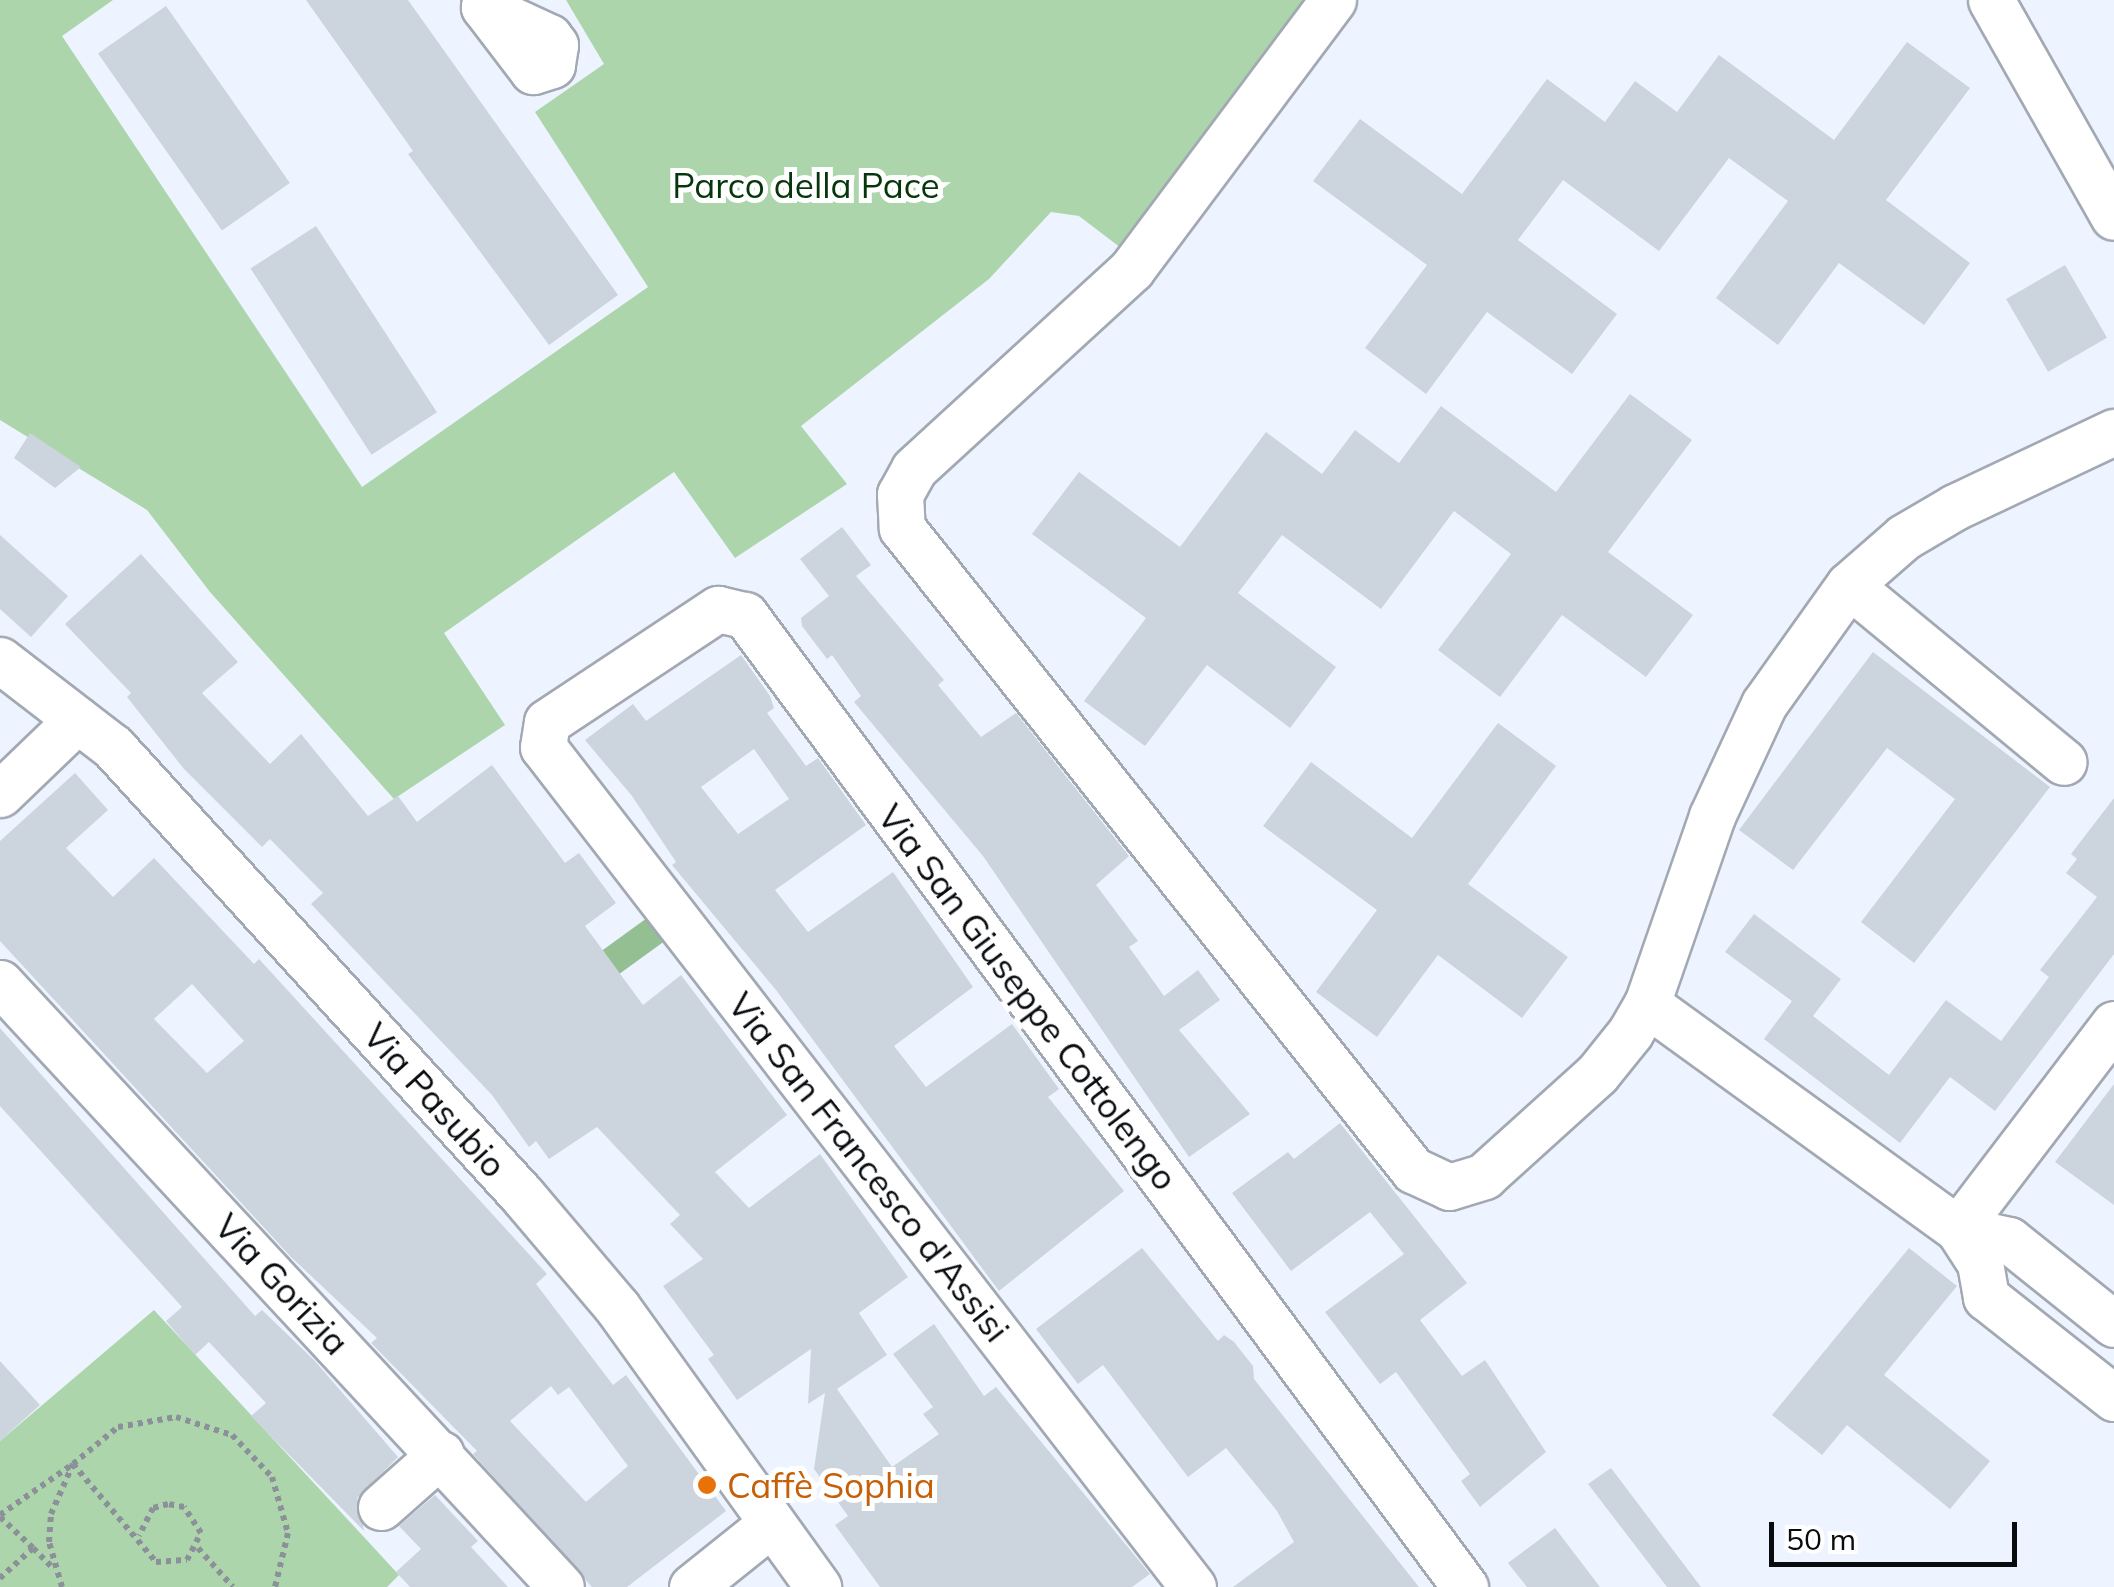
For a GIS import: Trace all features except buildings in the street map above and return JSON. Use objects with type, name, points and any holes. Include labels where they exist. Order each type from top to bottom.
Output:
[{"type":"street","points":[[1333,0],[1132,269],[914,469],[900,494],[902,528],[1413,1170],[1450,1187],[1484,1176],[1596,1074],[1647,1004],[1712,816],[1764,704],[1849,585],[1904,537],[1954,506],[2114,432]]},
{"type":"street","points":[[1991,0],[2114,216]]},
{"type":"street","points":[[1849,585],[2064,762]]},
{"type":"street","name":"Via San Giuseppe Cottolengo","points":[[543,747],[548,722],[718,609],[746,615],[1465,1587]]},
{"type":"street","name":"Via Pasubio","points":[[0,660],[126,760],[534,1209],[617,1306],[818,1587]]},
{"type":"street","points":[[0,794],[77,720]]},
{"type":"street","name":"Via San Francesco d'Assisi","points":[[543,747],[1193,1587]]},
{"type":"street","name":"Via Gorizia","points":[[0,983],[561,1587]]},
{"type":"street","points":[[1647,1004],[1958,1228],[2009,1240],[2114,1324]]},
{"type":"street","points":[[1958,1228],[2114,1024]]},
{"type":"street","points":[[1958,1228],[1980,1264],[1986,1297],[2114,1398]]},
{"type":"street","points":[[381,1507],[441,1454]]},
{"type":"street","points":[[692,1587],[772,1523]]},
{"type":"path","points":[[54,1568],[0,1516],[118,1427],[146,1418],[205,1422],[232,1435],[255,1453],[284,1504],[288,1533],[276,1587]]},
{"type":"path","points":[[72,1464],[139,1536],[144,1552],[172,1565],[198,1548]]},
{"type":"path","points":[[62,1587],[54,1568],[51,1514],[72,1464]]},
{"type":"path","points":[[139,1536],[153,1508],[184,1507],[196,1518],[198,1548],[232,1587]]},
{"type":"path","points":[[0,1578],[33,1548]]},
{"type":"green space","name":"Parco della Pace","points":[[0,0],[113,0],[62,36],[362,487],[648,287],[535,112],[604,64],[566,0],[1306,0],[1121,248],[1079,216],[1051,212],[989,279],[801,426],[847,484],[735,558],[674,472],[444,633],[505,725],[394,799],[210,592],[147,510],[0,420]]},
{"type":"green space","points":[[647,918],[664,941],[620,974],[603,950]]},
{"type":"green space","points":[[154,1310],[399,1575],[387,1587],[0,1587],[0,1441]]},
{"type":"place","name":"Caffè Sophia","points":[[707,1485]]}]
